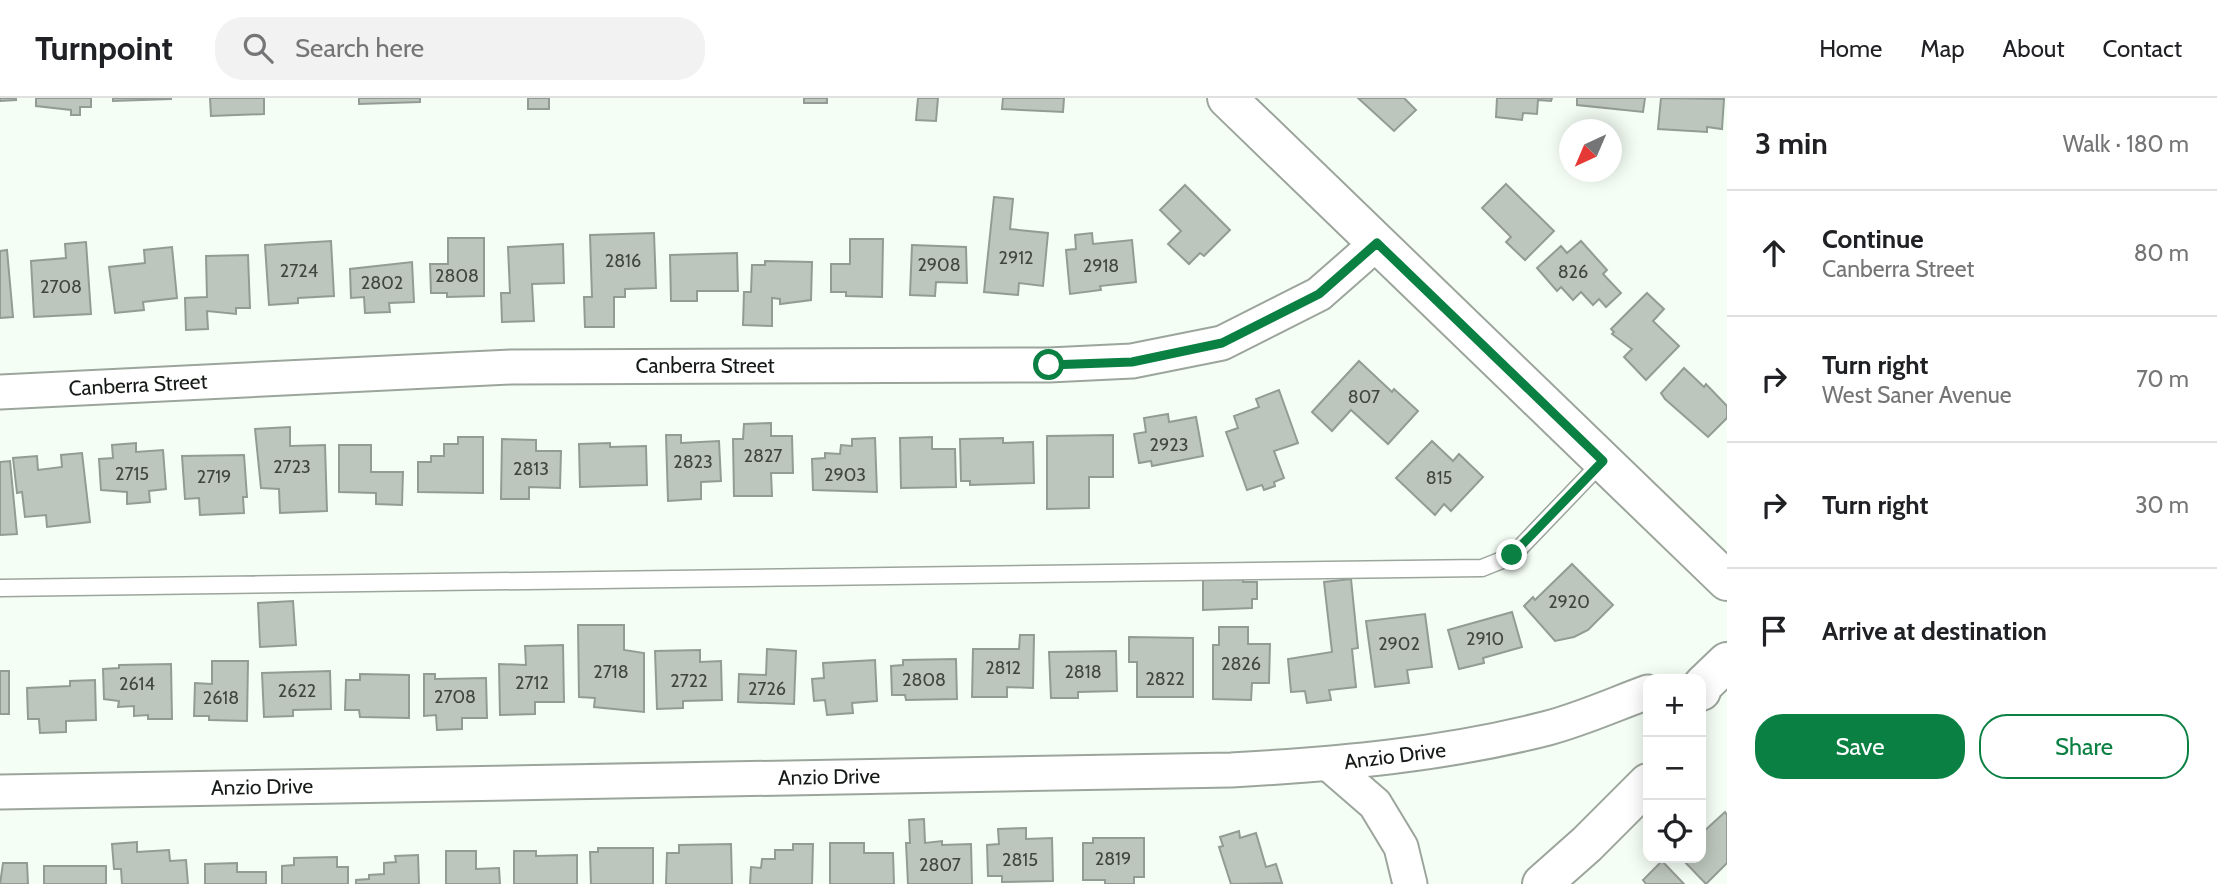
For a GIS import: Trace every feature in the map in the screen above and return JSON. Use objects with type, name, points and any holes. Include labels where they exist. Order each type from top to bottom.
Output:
[{"type":"street","points":[[1227,98],[1727,581]]},
{"type":"street","name":"Canberra Street","points":[[0,392],[511,367],[1036,365],[1132,362],[1222,343],[1319,294],[1377,243]]},
{"type":"street","name":"Anzio Drive","points":[[0,792],[1230,770],[1330,765],[1487,742],[1550,727],[1643,694]]},
{"type":"street","points":[[1330,765],[1375,804],[1401,847],[1410,884]]},
{"type":"street","points":[[1542,884],[1643,788]]},
{"type":"lane","points":[[0,588],[1482,568],[1512,555],[1603,461]]},
{"type":"building","points":[[0,98],[16,98],[16,100],[0,101]]},
{"type":"building","points":[[36,98],[91,98],[91,107],[80,107],[80,115],[71,115],[71,110],[36,106]]},
{"type":"building","points":[[113,98],[171,98],[171,99],[113,101]]},
{"type":"building","points":[[210,98],[264,98],[264,114],[211,116]]},
{"type":"building","points":[[359,98],[420,98],[420,102],[359,104]]},
{"type":"building","points":[[528,98],[549,98],[549,109],[528,109]]},
{"type":"building","points":[[804,98],[827,98],[827,103],[804,103]]},
{"type":"building","points":[[918,98],[938,98],[936,121],[916,120]]},
{"type":"building","points":[[1003,98],[1064,98],[1063,112],[1002,109]]},
{"type":"building","points":[[1358,98],[1404,98],[1416,110],[1394,131]]},
{"type":"building","points":[[1497,98],[1552,98],[1551,101],[1538,100],[1537,114],[1523,113],[1522,120],[1496,117]]},
{"type":"building","points":[[1577,98],[1645,98],[1643,112],[1577,105]]},
{"type":"building","points":[[1661,98],[1724,99],[1722,129],[1707,127],[1707,132],[1658,129]]},
{"type":"building","points":[[1506,184],[1554,231],[1525,260],[1506,242],[1511,237],[1482,208]]},
{"type":"building","points":[[1185,185],[1230,230],[1204,256],[1200,253],[1189,264],[1168,244],[1181,231],[1160,210]]},
{"type":"building","points":[[994,197],[1013,199],[1010,229],[1048,233],[1043,286],[1019,283],[1018,295],[984,292]]},
{"type":"building","points":[[654,233],[656,288],[625,289],[625,297],[614,297],[614,327],[585,327],[584,297],[592,297],[590,235]]},
{"type":"building","points":[[1092,233],[1093,244],[1132,240],[1136,282],[1100,286],[1101,290],[1070,294],[1066,250],[1076,249],[1075,235]]},
{"type":"building","points":[[448,238],[484,238],[484,296],[447,297],[447,293],[431,293],[430,264],[448,264]]},
{"type":"building","points":[[850,239],[883,239],[882,297],[846,296],[846,292],[831,292],[831,264],[850,264]]},
{"type":"building","points":[[331,241],[334,296],[298,298],[298,303],[269,305],[265,245]]},
{"type":"building","points":[[1581,241],[1607,270],[1603,274],[1621,293],[1606,307],[1599,299],[1593,305],[1581,292],[1573,300],[1561,287],[1557,291],[1537,268],[1561,246],[1567,253]]},
{"type":"building","points":[[86,242],[91,314],[34,317],[31,261],[66,258],[65,244]]},
{"type":"building","points":[[563,244],[564,283],[532,284],[534,321],[502,322],[501,293],[510,293],[508,247]]},
{"type":"building","points":[[912,245],[966,247],[967,283],[936,282],[935,296],[910,295]]},
{"type":"building","points":[[172,247],[177,298],[143,302],[144,310],[115,313],[109,267],[145,263],[144,250]]},
{"type":"building","points":[[7,250],[13,317],[0,318],[0,251]]},
{"type":"building","points":[[737,253],[738,291],[697,291],[697,301],[671,301],[670,255]]},
{"type":"building","points":[[248,255],[250,308],[236,308],[236,314],[207,311],[208,329],[186,330],[185,298],[207,297],[206,256]]},
{"type":"building","points":[[765,261],[812,262],[811,300],[780,304],[780,299],[772,298],[772,326],[743,325],[744,292],[751,292],[752,265],[765,265]]},
{"type":"building","points":[[412,262],[414,302],[389,303],[390,312],[365,313],[364,297],[351,298],[350,269]]},
{"type":"building","points":[[1647,293],[1664,309],[1653,321],[1679,346],[1646,380],[1624,357],[1632,349],[1612,334],[1614,332],[1611,329]]},
{"type":"building","points":[[1359,361],[1392,392],[1394,389],[1418,411],[1388,444],[1351,410],[1332,431],[1312,412]]},
{"type":"building","points":[[1684,368],[1704,387],[1706,384],[1727,406],[1727,418],[1708,437],[1661,393]]},
{"type":"building","points":[[1279,390],[1298,443],[1274,451],[1284,478],[1274,482],[1275,486],[1264,490],[1262,485],[1247,490],[1226,432],[1238,428],[1234,416],[1259,407],[1256,399]]},
{"type":"building","points":[[1168,414],[1169,422],[1196,417],[1203,456],[1152,466],[1151,461],[1139,463],[1134,434],[1146,432],[1144,418]]},
{"type":"building","points":[[771,423],[771,436],[792,436],[793,473],[771,473],[772,496],[734,496],[733,439],[743,439],[744,424]]},
{"type":"building","points":[[290,427],[290,446],[325,445],[327,511],[280,513],[279,489],[261,488],[255,429]]},
{"type":"building","points":[[666,435],[681,435],[681,443],[719,441],[721,481],[701,482],[701,499],[668,501]]},
{"type":"building","points":[[1113,435],[1113,477],[1089,477],[1089,508],[1047,509],[1047,436]]},
{"type":"building","points":[[458,437],[483,437],[483,493],[418,492],[418,462],[431,462],[431,456],[444,456],[444,444],[458,444]]},
{"type":"building","points":[[932,437],[932,449],[955,449],[956,487],[901,488],[900,438]]},
{"type":"building","points":[[875,438],[877,492],[813,490],[812,459],[825,458],[825,453],[840,454],[841,445],[852,446],[852,439]]},
{"type":"building","points":[[1003,438],[1003,443],[1033,442],[1034,483],[970,485],[970,481],[961,481],[960,439]]},
{"type":"building","points":[[502,439],[536,440],[536,451],[561,451],[560,488],[529,487],[529,499],[501,499]]},
{"type":"building","points":[[1432,441],[1453,461],[1459,454],[1483,477],[1451,511],[1444,504],[1435,515],[1396,478]]},
{"type":"building","points":[[136,443],[136,452],[163,450],[166,489],[149,491],[150,502],[127,504],[127,492],[101,490],[99,459],[113,458],[112,445]]},
{"type":"building","points":[[610,443],[610,447],[646,446],[647,485],[580,487],[579,444]]},
{"type":"building","points":[[339,445],[371,445],[371,472],[403,472],[402,505],[376,504],[376,493],[339,492]]},
{"type":"building","points":[[82,453],[90,522],[47,527],[46,515],[25,517],[22,492],[17,493],[13,458],[37,456],[38,470],[62,467],[61,455]]},
{"type":"building","points":[[244,455],[247,497],[243,497],[244,513],[200,515],[199,498],[185,499],[182,456]]},
{"type":"building","points":[[10,461],[17,534],[0,535],[0,462]]},
{"type":"building","points":[[1572,564],[1613,605],[1588,630],[1574,637],[1555,641],[1524,606],[1533,597],[1535,600]]},
{"type":"building","points":[[1243,578],[1243,582],[1257,582],[1257,599],[1252,599],[1252,608],[1203,610],[1203,579]]},
{"type":"building","points":[[1351,579],[1358,648],[1352,649],[1356,687],[1329,690],[1331,700],[1307,703],[1305,691],[1291,692],[1288,659],[1332,652],[1324,582]]},
{"type":"building","points":[[293,601],[296,645],[260,647],[258,603]]},
{"type":"building","points":[[1512,612],[1522,647],[1483,658],[1484,663],[1459,669],[1448,630]]},
{"type":"building","points":[[1425,614],[1432,667],[1407,670],[1409,683],[1375,687],[1366,621]]},
{"type":"building","points":[[578,625],[624,625],[624,650],[644,653],[644,712],[594,707],[595,698],[579,697]]},
{"type":"building","points":[[1219,627],[1248,627],[1248,644],[1270,644],[1269,683],[1252,683],[1251,700],[1213,699],[1213,645],[1219,645]]},
{"type":"building","points":[[1020,635],[1034,635],[1033,688],[1007,687],[1007,697],[972,697],[973,649],[1019,649]]},
{"type":"building","points":[[1129,637],[1193,638],[1193,697],[1137,697],[1137,662],[1129,662]]},
{"type":"building","points":[[563,645],[564,702],[535,702],[535,714],[500,715],[499,664],[526,665],[525,646]]},
{"type":"building","points":[[767,649],[796,651],[794,704],[738,702],[739,674],[766,675]]},
{"type":"building","points":[[700,650],[700,662],[721,661],[722,700],[683,701],[683,708],[657,709],[655,651]]},
{"type":"building","points":[[1116,651],[1117,691],[1078,692],[1078,698],[1051,698],[1049,652]]},
{"type":"building","points":[[956,659],[957,699],[906,700],[905,695],[892,695],[891,666],[903,665],[903,660]]},
{"type":"building","points":[[875,660],[877,701],[852,703],[853,713],[827,715],[825,700],[814,701],[812,679],[824,678],[823,663]]},
{"type":"building","points":[[212,661],[248,661],[247,721],[209,720],[209,716],[194,716],[195,683],[212,684]]},
{"type":"building","points":[[171,664],[172,719],[134,716],[134,706],[118,707],[119,701],[104,699],[103,669],[119,668],[119,665]]},
{"type":"building","points":[[0,671],[9,671],[9,714],[0,714]]},
{"type":"building","points":[[330,671],[331,709],[293,710],[293,716],[264,717],[262,673]]},
{"type":"building","points":[[360,674],[409,675],[409,718],[360,717],[359,710],[345,710],[346,680],[360,680]]},
{"type":"building","points":[[424,674],[435,674],[435,679],[486,678],[487,718],[462,718],[462,729],[437,730],[436,715],[424,716]]},
{"type":"building","points":[[95,680],[96,720],[66,721],[66,732],[40,733],[39,719],[28,719],[27,688],[70,686],[70,681]]},
{"type":"building","points":[[1725,812],[1727,863],[1706,884],[1686,863],[1706,863],[1706,829]]},
{"type":"building","points":[[924,819],[925,843],[942,841],[942,845],[971,844],[972,884],[908,884],[906,843],[910,843],[909,820]]},
{"type":"building","points":[[1026,828],[1026,839],[1052,838],[1053,881],[1002,882],[1002,876],[988,876],[987,845],[999,844],[998,829]]},
{"type":"building","points":[[1239,831],[1240,838],[1256,833],[1266,867],[1276,864],[1282,883],[1231,884],[1219,847],[1223,846],[1220,837]]},
{"type":"building","points":[[1093,838],[1144,838],[1144,877],[1134,877],[1134,884],[1105,884],[1105,880],[1083,880],[1083,843],[1093,843]]},
{"type":"building","points":[[137,842],[137,852],[169,850],[170,861],[186,860],[188,884],[122,884],[121,869],[114,869],[112,844]]},
{"type":"building","points":[[830,843],[864,843],[864,853],[893,853],[894,884],[830,884]]},
{"type":"building","points":[[731,844],[732,884],[666,884],[667,853],[679,853],[679,845]]},
{"type":"building","points":[[793,844],[813,844],[812,884],[750,884],[751,867],[761,868],[762,859],[775,859],[775,850],[793,850]]},
{"type":"building","points":[[598,848],[653,848],[653,884],[591,884],[590,852],[598,852]]},
{"type":"building","points":[[446,851],[476,851],[476,869],[499,868],[500,884],[446,884]]},
{"type":"building","points":[[514,851],[536,851],[536,856],[577,855],[577,884],[514,884]]},
{"type":"building","points":[[418,855],[419,884],[356,884],[356,880],[369,879],[369,875],[384,874],[384,863],[396,862],[395,856]]},
{"type":"building","points":[[337,857],[337,867],[348,867],[348,884],[282,884],[282,866],[294,865],[294,858]]},
{"type":"building","points":[[3,863],[27,863],[28,884],[0,884]]},
{"type":"building","points":[[237,863],[237,872],[266,872],[266,884],[205,884],[205,864]]},
{"type":"building","points":[[1660,863],[1664,863],[1684,884],[1646,884],[1643,880]]},
{"type":"building","points":[[44,866],[106,866],[106,884],[44,884]]},
{"type":"route","points":[[1049,365],[1132,362],[1222,343],[1319,294],[1377,243],[1603,461],[1512,555]]}]
